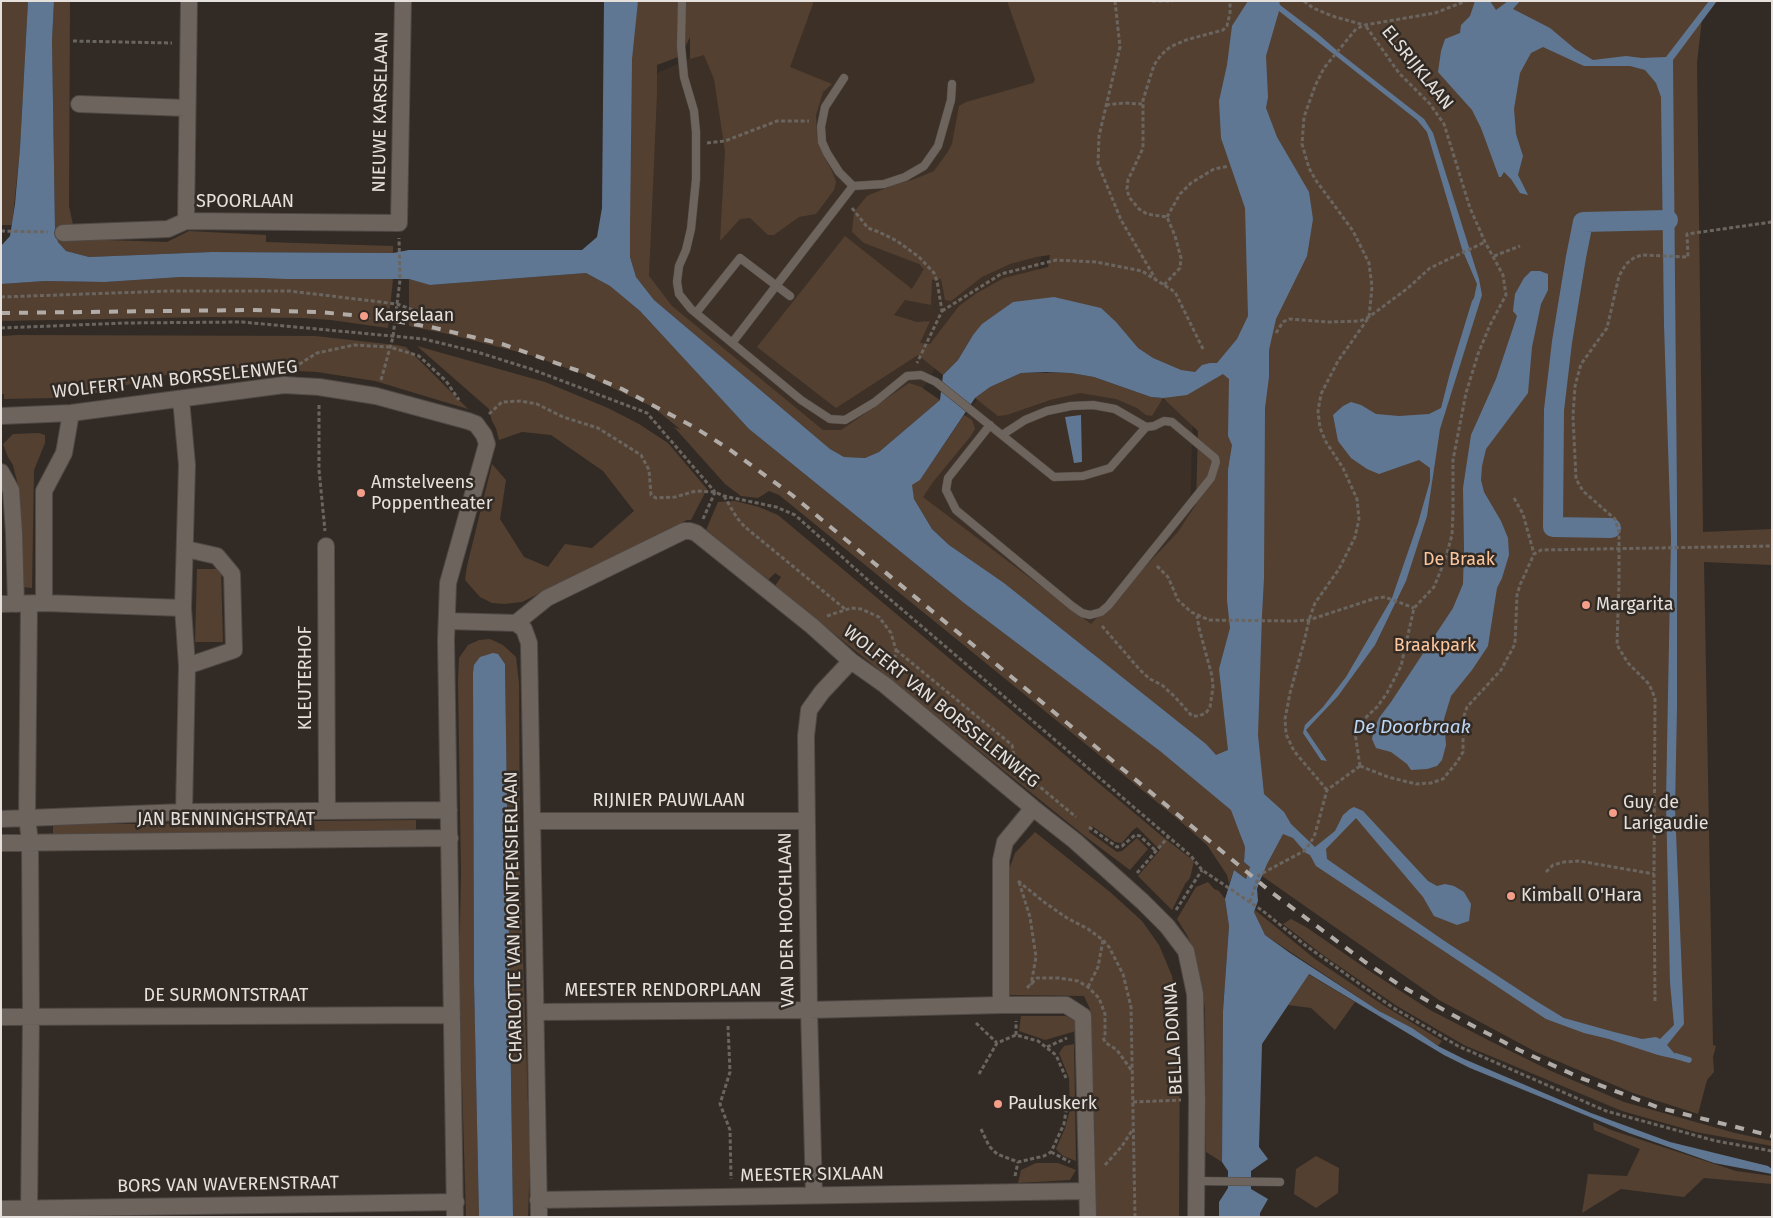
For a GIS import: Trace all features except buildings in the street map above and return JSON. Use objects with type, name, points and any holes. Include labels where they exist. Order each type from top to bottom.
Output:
[{"type":"street","points":[[186,221],[186,108],[189,1]]},
{"type":"street","name":"NIEUWE KARSELAAN","points":[[399,223],[403,1]]},
{"type":"street","points":[[79,104],[186,108]]},
{"type":"street","name":"SPOORLAAN","points":[[63,233],[168,229],[186,221],[399,223]]},
{"type":"street","name":"WOLFERT VAN BORSSELENWEG","points":[[1,416],[71,413],[284,385],[319,386],[376,396],[472,423]]},
{"type":"street","points":[[181,399],[187,465],[183,608],[187,666],[184,812]]},
{"type":"street","points":[[22,604],[44,491],[64,453],[71,413]]},
{"type":"street","points":[[456,1209],[446,640],[448,583],[487,444],[484,435],[472,423]]},
{"type":"street","points":[[1,472],[11,490],[22,604],[27,818],[30,842],[29,1213]]},
{"type":"street","points":[[447,621],[516,623],[547,598],[684,531],[696,532]]},
{"type":"street","name":"WOLFERT VAN BORSSELENWEG","points":[[696,532],[812,626],[851,661],[885,686],[1033,808],[1005,842],[1001,860],[1001,1005]]},
{"type":"street","name":"KLEUTERHOF","points":[[326,546],[327,810]]},
{"type":"street","points":[[186,549],[217,556],[232,574],[234,650],[187,666]]},
{"type":"street","points":[[22,604],[183,608]]},
{"type":"street","name":"CHARLOTTE VAN MONTPENSIERLAAN","points":[[516,623],[524,629],[529,643],[539,1217]]},
{"type":"street","name":"VAN DER HOOCHLAAN","points":[[814,1194],[809,1010],[806,736],[809,710],[822,692],[851,661]]},
{"type":"street","name":"BELLA DONNA","points":[[1033,808],[1075,841],[1167,926],[1186,951],[1195,994],[1196,1217]]},
{"type":"street","name":"JAN BENNINGHSTRAAT","points":[[1,819],[184,812],[449,810]]},
{"type":"street","name":"RIJNIER PAUWLAAN","points":[[532,821],[806,821]]},
{"type":"street","name":"JAN BENNINGHSTRAAT","points":[[1,843],[450,838]]},
{"type":"street","points":[[1001,1005],[1066,1005],[1084,1016],[1088,1217]]},
{"type":"street","name":"MEESTER RENDORPLAAN","points":[[536,1012],[809,1010],[1001,1005]]},
{"type":"street","name":"DE SURMONTSTRAAT","points":[[1,1018],[31,1016],[452,1015]]},
{"type":"street","name":"MEESTER SIXLAAN","points":[[538,1200],[1087,1191]]},
{"type":"street","name":"BORS VAN WAVERENSTRAAT","points":[[1,1209],[29,1213],[456,1209]]},
{"type":"lane","points":[[682,1],[680,46],[684,77],[694,112],[696,145],[694,207],[691,229],[686,250],[679,266],[677,282],[679,294],[696,313],[801,400],[830,419],[845,420],[875,402],[907,376],[921,375],[936,382],[1054,477],[1083,476],[1110,468],[1146,427]]},
{"type":"lane","points":[[844,78],[825,108],[822,122],[822,142],[839,172],[852,186]]},
{"type":"lane","points":[[852,186],[884,184],[906,177],[924,166],[938,146],[951,100],[952,84]]},
{"type":"lane","points":[[732,343],[852,186]]},
{"type":"lane","points":[[696,313],[740,258],[790,296]]},
{"type":"lane","points":[[990,424],[948,478],[946,490],[956,510],[1072,606],[1082,613],[1090,615],[1096,614],[1108,606],[1211,478],[1216,462],[1215,458],[1172,422],[1164,420],[1154,426],[1146,427],[1115,409],[1093,405],[1071,406],[1047,411],[1025,420],[1002,435]]},
{"type":"lane","points":[[1196,1181],[1280,1182]]},
{"type":"path","points":[[1115,1],[1120,47],[1099,136],[1098,164],[1121,220],[1155,279]]},
{"type":"path","points":[[1152,1],[1173,1]]},
{"type":"path","points":[[1166,217],[1147,214],[1139,209],[1129,197],[1127,189],[1128,180],[1143,148],[1142,104],[1150,74],[1161,54],[1170,47],[1186,40],[1223,30],[1227,26],[1230,1]]},
{"type":"path","points":[[1304,1],[1313,8],[1332,16],[1365,25]]},
{"type":"path","points":[[1327,790],[1294,751],[1286,734],[1285,719],[1290,693],[1315,603],[1339,569],[1355,538],[1359,519],[1357,499],[1343,468],[1326,442],[1320,428],[1318,411],[1321,394],[1338,361],[1370,317],[1372,287],[1369,263],[1352,231],[1309,168],[1302,144],[1304,117],[1314,86],[1324,68],[1356,30],[1365,25],[1435,13],[1466,1]]},
{"type":"path","name":"ELSRIJKLAAN","points":[[1365,25],[1399,73],[1430,104],[1444,124],[1470,208],[1485,242],[1503,275],[1506,295],[1487,332],[1466,393],[1453,460],[1452,527],[1445,560],[1434,587],[1414,608]]},
{"type":"path","points":[[72,41],[188,43]]},
{"type":"path","points":[[1105,105],[1142,104]]},
{"type":"path","points":[[696,145],[725,142],[777,121],[804,120],[822,122]]},
{"type":"path","points":[[1166,217],[1180,194],[1191,183],[1214,169],[1228,166]]},
{"type":"path","points":[[842,200],[851,206],[868,228],[897,241],[919,257],[934,273],[942,311]]},
{"type":"path","points":[[1164,285],[1180,268],[1181,258],[1175,236],[1166,217]]},
{"type":"path","points":[[1655,1001],[1654,698],[1649,684],[1628,663],[1616,645],[1619,532],[1615,519],[1583,491],[1576,480],[1573,416],[1575,386],[1581,364],[1607,328],[1618,276],[1626,264],[1635,257],[1643,255],[1688,257],[1687,234],[1772,222]]},
{"type":"path","points":[[1,231],[63,233]]},
{"type":"path","points":[[376,396],[393,337],[400,280],[399,242]]},
{"type":"path","points":[[1276,333],[1283,322],[1289,319],[1348,322],[1360,321],[1370,317],[1408,288],[1430,268],[1485,242]]},
{"type":"path","points":[[1494,256],[1520,246]]},
{"type":"path","points":[[911,376],[942,311],[1001,274],[1056,260],[1096,262],[1142,271],[1175,292],[1202,349]]},
{"type":"path","points":[[1,297],[170,291],[290,291],[397,304],[438,319]]},
{"type":"path","points":[[1,328],[125,323],[242,322],[424,339],[477,352],[531,369],[647,413],[716,492],[724,496],[776,507],[795,515],[878,589],[1169,836],[1191,856],[1202,870],[1263,911],[1305,945],[1392,1007],[1458,1046],[1606,1110],[1716,1140],[1772,1151]]},
{"type":"path","points":[[284,385],[298,366],[317,353],[354,345],[390,347],[419,356],[446,381],[461,404]]},
{"type":"path","points":[[319,386],[319,470],[326,546]]},
{"type":"path","points":[[472,423],[502,402],[520,401],[537,404],[562,418],[598,428],[641,455],[649,470],[652,495],[656,498],[675,498],[696,491],[716,492]]},
{"type":"path","points":[[696,532],[716,492]]},
{"type":"path","points":[[724,496],[737,518],[745,527],[845,609],[861,609],[879,617],[891,633],[896,650],[1012,745],[1014,756],[1010,762],[1080,820]]},
{"type":"path","points":[[1514,498],[1522,514],[1534,554]]},
{"type":"path","points":[[1360,766],[1388,777],[1416,784],[1432,783],[1443,779],[1463,752],[1464,719],[1467,706],[1501,670],[1515,644],[1520,585],[1534,554],[1541,550],[1772,546]]},
{"type":"path","points":[[1146,558],[1168,577],[1178,600],[1197,616],[1208,620],[1309,620],[1376,598],[1385,597],[1414,608],[1401,666],[1387,693],[1377,707],[1360,722],[1355,733],[1360,766]]},
{"type":"path","points":[[1096,614],[1110,637],[1140,670],[1169,691],[1192,716],[1206,713],[1210,707],[1213,687],[1197,616]]},
{"type":"path","points":[[1250,902],[1259,875],[1304,851],[1311,842],[1318,827],[1327,790],[1360,766]]},
{"type":"path","points":[[1087,826],[1117,847],[1122,846],[1135,835],[1140,836],[1156,851]]},
{"type":"path","points":[[1125,887],[1169,836]]},
{"type":"path","points":[[1001,860],[1019,882],[1052,907],[1103,940],[1109,947],[1123,974],[1131,1007],[1135,1217]]},
{"type":"path","points":[[1546,872],[1553,865],[1579,861],[1654,874]]},
{"type":"path","points":[[1167,926],[1187,891],[1202,870]]},
{"type":"path","points":[[1019,882],[1030,917],[1036,958],[1030,986]]},
{"type":"path","points":[[1088,987],[1098,967],[1103,940]]},
{"type":"path","points":[[728,1011],[730,1072],[720,1104],[730,1130],[732,1196]]},
{"type":"path","points":[[979,1074],[997,1043],[1016,1035],[1038,1041],[1056,1055],[1067,1085]]},
{"type":"path","points":[[1084,1036],[1104,1038],[1106,1043],[1117,1050],[1126,1060],[1133,1072]]},
{"type":"path","points":[[1047,1047],[1064,1038]]},
{"type":"path","points":[[1133,1102],[1160,1100]]},
{"type":"path","points":[[981,1129],[989,1146],[997,1154],[1007,1159],[1018,1162],[1044,1156],[1050,1152],[1064,1124],[1067,1108]]},
{"type":"path","points":[[1088,1169],[1104,1165],[1122,1146],[1134,1128]]},
{"type":"path","points":[[1050,1152],[1065,1159]]},
{"type":"shaded area","points":[[719,1],[1063,1],[1052,204],[1035,287],[941,358],[891,443],[852,470],[608,262],[613,93],[691,58]]},
{"type":"shaded area","points":[[1077,377],[1193,408],[1190,520],[1062,681],[908,496],[989,383]]},
{"type":"green space","points":[[2,1],[28,1],[20,148],[12,225],[1,225]]},
{"type":"green space","points":[[54,1],[70,1],[69,206],[76,239],[167,242],[189,231],[266,235],[266,242],[393,246],[393,253],[212,252],[89,257],[66,251],[58,242],[55,229],[52,41]]},
{"type":"green space","points":[[608,1],[814,1],[790,67],[832,84],[823,92],[816,115],[817,139],[836,182],[834,190],[816,214],[799,217],[774,235],[768,235],[750,218],[740,219],[720,241],[725,151],[714,79],[704,55],[690,59],[690,37],[681,56],[657,65],[649,276],[672,306],[823,430],[841,430],[909,383],[921,387],[940,400],[879,452],[865,458],[844,457],[830,449],[654,300],[636,277],[630,257],[630,227]]},
{"type":"green space","name":"Braakpark","points":[[1007,1],[1716,1],[1702,18],[1697,63],[1703,532],[1772,529],[1772,565],[1704,562],[1713,1045],[1716,1046],[1713,1057],[1714,1072],[1707,1080],[1698,1114],[1633,1093],[1536,1052],[1439,1000],[1262,876],[1241,837],[1245,847],[1244,862],[1250,867],[1246,879],[1234,870],[1229,884],[1227,875],[1207,845],[1174,816],[779,495],[769,491],[758,498],[741,496],[725,484],[674,427],[681,430],[653,407],[583,374],[530,355],[409,326],[409,279],[431,285],[586,273],[610,286],[640,311],[749,429],[964,603],[1071,683],[1093,654],[1004,583],[949,545],[932,529],[914,499],[911,485],[920,480],[964,415],[972,420],[975,429],[970,437],[923,497],[1091,624],[1178,532],[1196,504],[1198,431],[1163,398],[1013,302],[973,335],[958,360],[943,375],[918,355],[836,408],[757,347],[845,236],[912,289],[924,269],[919,264],[864,243],[852,232],[854,212],[867,196],[934,171],[952,144],[959,106],[966,102],[1033,83],[1035,80]],"holes":[[[1050,255],[1048,267],[1004,278],[977,293],[959,306],[930,344],[920,343],[930,321],[917,322],[894,315],[905,300],[931,305],[932,280],[941,279],[945,300],[951,301],[982,277],[1010,264]]]},
{"type":"green space","points":[[181,277],[393,279],[388,328],[303,318],[211,317],[1,321],[1,284],[45,281],[105,282]]},
{"type":"green space","points":[[1,336],[315,336],[396,345],[406,347],[468,409],[375,381],[317,372],[235,368],[177,372],[88,395],[54,395],[54,398],[4,399],[4,394],[1,394]]},
{"type":"green space","points":[[417,346],[545,382],[608,408],[639,424],[668,443],[707,489],[691,520],[687,520],[522,602],[492,603],[480,597],[465,580],[492,464],[506,480],[500,519],[524,557],[548,567],[565,544],[592,548],[634,511],[603,471],[551,435],[522,432],[499,440],[489,409]]},
{"type":"green space","points":[[1021,373],[1071,373],[1094,377],[1151,397],[1163,398],[1152,416],[1146,415],[1137,408],[1116,399],[1080,393],[998,416],[975,398],[990,387]]},
{"type":"green space","points":[[39,433],[45,435],[45,443],[34,470],[32,588],[21,587],[18,485],[13,465],[3,444],[13,434]]},
{"type":"green space","points":[[735,501],[759,507],[778,515],[1194,861],[1190,878],[1172,910],[1138,876],[1160,850],[1137,827],[1122,843],[1115,842],[1092,826],[1089,832],[1117,852],[1122,851],[1137,838],[1148,849],[1130,870],[1086,837],[775,586],[781,577],[775,573],[768,580],[706,530],[718,502]]},
{"type":"green space","points":[[197,569],[221,569],[223,642],[195,642]]},
{"type":"green space","points":[[490,639],[503,645],[516,657],[519,683],[520,871],[530,1162],[528,1217],[513,1217],[505,664],[497,654],[473,676],[474,982],[479,1217],[466,1217],[459,979],[461,873],[458,681],[459,658],[468,645],[479,640]]},
{"type":"green space","points":[[416,820],[416,831],[315,833],[314,821]]},
{"type":"green space","points":[[310,821],[310,833],[53,836],[53,824]]},
{"type":"green space","points":[[1035,832],[1110,892],[1142,921],[1159,945],[1172,976],[1180,1021],[1179,1217],[1095,1217],[1095,1139],[1090,1009],[1084,996],[1007,995],[1005,881],[1015,853]]},
{"type":"green space","points":[[1208,882],[1225,899],[1229,926],[1223,1011],[1222,1162],[1206,1152],[1205,1008],[1195,954],[1187,935],[1177,919],[1196,887]]},
{"type":"green space","points":[[1255,910],[1315,959],[1383,1005],[1442,1041],[1438,1046],[1379,1011],[1265,935],[1254,912]]},
{"type":"green space","points":[[1291,919],[1306,927],[1430,1010],[1551,1071],[1624,1102],[1735,1133],[1772,1141],[1772,1146],[1696,1132],[1622,1111],[1464,1045],[1397,1006],[1323,955],[1283,924]]},
{"type":"green space","points":[[1308,974],[1355,1002],[1335,1030],[1311,1008],[1288,1005]]},
{"type":"green space","points":[[1021,1016],[1066,1016],[1078,1022],[1076,1031],[1045,1040],[1019,1031]]},
{"type":"green space","points":[[1074,1044],[1076,1161],[1063,1156],[1056,1149],[1070,1110],[1069,1078],[1059,1053],[1064,1046]]},
{"type":"green space","points":[[1593,1122],[1611,1130],[1736,1171],[1772,1176],[1772,1184],[1704,1178],[1684,1197],[1621,1189],[1582,1213],[1588,1174],[1627,1176],[1640,1149],[1594,1130]]},
{"type":"green space","points":[[1316,1156],[1339,1168],[1338,1193],[1316,1208],[1294,1194],[1296,1169]]},
{"type":"green space","points":[[1036,1163],[1058,1163],[1076,1170],[1070,1180],[1018,1183],[1021,1170]]},
{"type":"water","points":[[28,1],[54,1],[52,41],[55,229],[58,242],[66,251],[89,257],[212,252],[393,253],[409,250],[582,250],[597,237],[602,208],[604,1],[638,1],[632,59],[630,227],[630,257],[636,277],[654,300],[830,449],[844,457],[865,458],[879,452],[940,400],[943,375],[958,360],[982,324],[1013,302],[1054,297],[1101,308],[1116,322],[1138,348],[1153,358],[1181,370],[1195,372],[1202,365],[1217,363],[1237,339],[1248,316],[1245,208],[1221,138],[1219,101],[1227,65],[1232,26],[1248,1],[1279,1],[1280,5],[1424,119],[1433,133],[1479,279],[1482,295],[1440,429],[1427,516],[1406,581],[1375,645],[1338,696],[1306,730],[1327,761],[1321,760],[1303,733],[1305,725],[1323,707],[1346,677],[1392,598],[1418,523],[1430,481],[1430,468],[1419,460],[1379,474],[1367,469],[1351,458],[1338,441],[1333,415],[1351,402],[1361,405],[1376,414],[1399,416],[1429,414],[1441,408],[1477,284],[1462,249],[1427,132],[1417,120],[1279,11],[1266,56],[1268,97],[1266,108],[1277,137],[1309,192],[1313,219],[1307,256],[1276,319],[1269,350],[1269,377],[1265,408],[1264,578],[1258,735],[1264,794],[1284,812],[1291,824],[1315,847],[1335,831],[1343,815],[1350,809],[1354,807],[1363,811],[1428,881],[1437,886],[1445,884],[1454,886],[1464,892],[1471,904],[1469,921],[1457,925],[1434,916],[1423,897],[1356,818],[1326,849],[1327,859],[1443,940],[1564,1018],[1642,1039],[1656,1037],[1660,1039],[1674,1025],[1670,983],[1666,800],[1671,538],[1664,325],[1661,97],[1656,83],[1645,70],[1630,66],[1584,66],[1543,47],[1531,53],[1520,73],[1514,109],[1516,134],[1523,156],[1518,175],[1528,195],[1520,193],[1504,172],[1499,177],[1481,128],[1472,110],[1438,72],[1445,39],[1460,33],[1461,25],[1470,16],[1475,1],[1490,1],[1496,10],[1508,1],[1520,1],[1513,9],[1550,28],[1575,49],[1593,60],[1626,56],[1642,58],[1666,57],[1709,1],[1717,1],[1673,60],[1677,498],[1675,809],[1684,1024],[1667,1045],[1674,1053],[1684,1057],[1680,1060],[1658,1055],[1584,1033],[1546,1019],[1316,866],[1310,855],[1293,838],[1283,834],[1259,883],[1257,889],[1258,901],[1254,912],[1265,935],[1379,1011],[1412,1028],[1438,1046],[1591,1113],[1670,1142],[1768,1166],[1772,1169],[1772,1174],[1714,1163],[1629,1133],[1470,1068],[1444,1055],[1309,974],[1262,1044],[1259,1147],[1268,1159],[1251,1171],[1251,1189],[1268,1199],[1260,1213],[1260,1217],[1219,1217],[1219,1202],[1228,1188],[1228,1171],[1222,1162],[1223,1011],[1229,926],[1225,899],[1234,870],[1246,879],[1250,867],[1244,862],[1245,847],[1231,810],[1160,751],[964,603],[749,429],[640,311],[610,286],[586,273],[430,285],[409,279],[181,277],[105,282],[45,281],[1,284],[1,246],[10,236],[20,148]],"holes":[[[1021,373],[1071,373],[1094,377],[1151,397],[1163,398],[1187,395],[1223,374],[1229,379],[1228,436],[1232,445],[1228,470],[1227,600],[1230,628],[1219,669],[1228,750],[1216,755],[1206,744],[1004,583],[949,545],[932,529],[914,499],[912,485],[920,480],[975,398],[990,387]]]},
{"type":"water","name":"De Doorbraak","points":[[1531,271],[1540,271],[1548,274],[1548,290],[1541,304],[1532,347],[1528,393],[1486,449],[1482,466],[1481,480],[1484,492],[1501,521],[1508,538],[1509,555],[1497,588],[1488,646],[1451,696],[1444,719],[1446,745],[1442,760],[1437,766],[1411,770],[1407,764],[1391,752],[1376,748],[1372,739],[1374,729],[1379,718],[1453,608],[1463,584],[1463,488],[1471,435],[1496,379],[1517,316],[1513,311],[1515,294],[1524,278]]},
{"type":"water","points":[[1081,415],[1082,462],[1074,463],[1065,417]]},
{"type":"water","points":[[493,653],[498,654],[505,664],[513,1217],[479,1217],[474,982],[473,673],[474,665],[480,657]]},
{"type":"waterway","points":[[1611,528],[1553,527],[1554,410],[1562,342],[1576,257],[1583,222],[1668,220]]},
{"type":"waterway","points":[[1676,1056],[1689,1060]]},
{"type":"railway","points":[[1,313],[250,310],[318,312],[364,316],[431,327],[502,344],[579,371],[622,389],[694,427],[729,449],[792,495],[1271,892],[1365,962],[1401,986],[1519,1050],[1581,1078],[1660,1108],[1772,1136]]},
{"type":"place","name":"Karselaan","points":[[364,316]]},
{"type":"place","name":"Amstelveens Poppentheater","points":[[361,493]]},
{"type":"place","name":"Margarita","points":[[1586,605]]},
{"type":"place","name":"Guy de Larigaudie","points":[[1613,813]]},
{"type":"place","name":"Kimball O'Hara","points":[[1511,896]]},
{"type":"place","name":"Pauluskerk","points":[[998,1104]]},
{"type":"park label","name":"De Braak","points":[[1459,560]]}]
